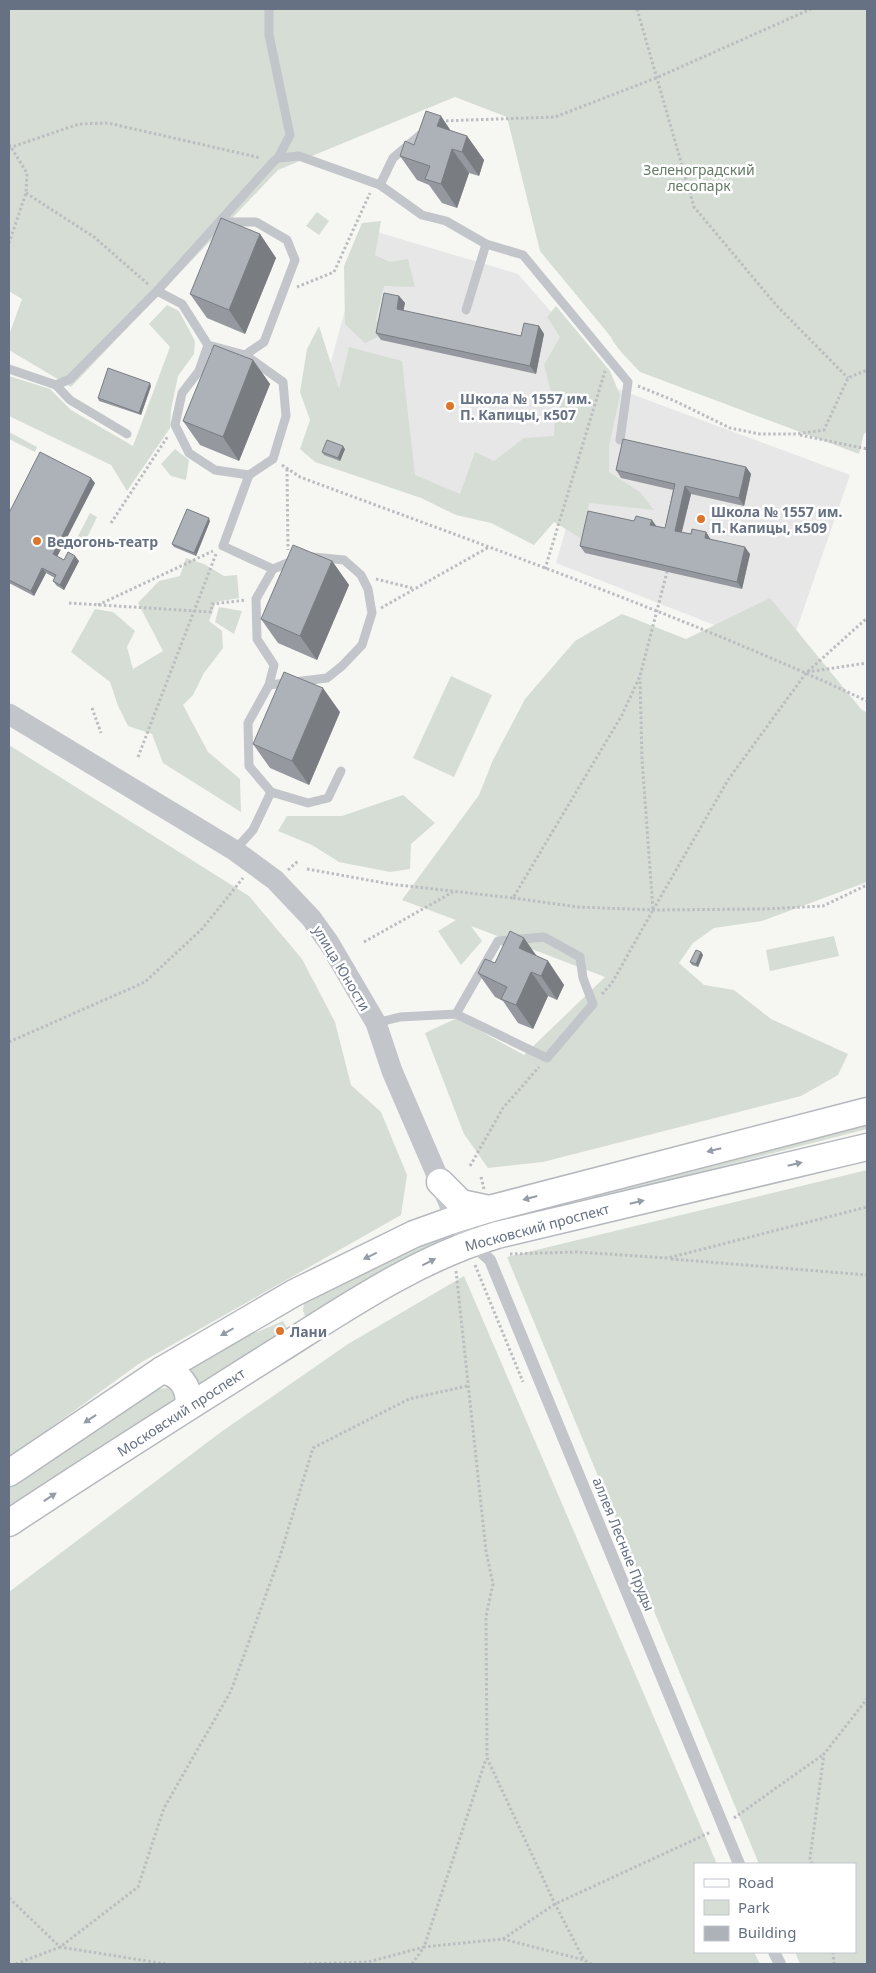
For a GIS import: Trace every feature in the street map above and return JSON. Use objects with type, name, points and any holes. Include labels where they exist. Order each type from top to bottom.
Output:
[{"type":"main road","name":"Московский проспект","points":[[9,1473],[162,1370],[294,1292],[422,1232],[456,1219],[577,1185],[867,1111]]},
{"type":"main road","name":"Московский проспект","points":[[9,1523],[309,1331],[387,1283],[452,1250],[471,1243],[584,1214],[867,1147]]},
{"type":"main road","points":[[440,1182],[461,1203],[490,1209]]},
{"type":"main road","points":[[577,1185],[584,1214]]},
{"type":"main road","points":[[294,1292],[290,1302],[292,1316],[298,1325],[309,1331]]},
{"type":"main road","points":[[162,1370],[174,1373],[185,1384],[190,1406]]},
{"type":"street","name":"улица Юности","points":[[9,714],[234,850],[275,880],[311,918],[329,943],[376,1023],[392,1071],[456,1219],[471,1243]]},
{"type":"street","points":[[422,1232],[440,1211],[440,1182]]},
{"type":"street","name":"аллея Лесные Пруды","points":[[471,1243],[490,1260],[739,1863]]},
{"type":"lane","points":[[56,385],[70,379],[157,291],[276,159],[290,135],[269,35],[269,9]]},
{"type":"lane","points":[[377,184],[393,158],[437,121]]},
{"type":"lane","points":[[276,159],[299,156],[377,184],[422,215],[446,221],[486,244],[523,254],[628,382],[620,440]]},
{"type":"lane","points":[[220,222],[256,222],[287,240],[296,260],[264,342],[245,355]]},
{"type":"lane","points":[[466,310],[486,244]]},
{"type":"lane","points":[[157,291],[182,304],[208,345],[245,355],[283,382],[286,416],[273,459],[249,475],[222,546],[273,569]]},
{"type":"lane","points":[[208,345],[199,372],[182,393],[175,425],[189,453],[215,470],[249,475]]},
{"type":"lane","points":[[9,369],[56,385],[70,400],[128,434]]},
{"type":"lane","points":[[269,685],[327,678],[342,666],[362,645],[372,613],[368,589],[361,575],[344,560],[308,557],[288,561],[273,569],[256,599],[257,639],[274,665],[269,685],[248,723],[249,766],[271,792],[308,803],[328,798],[342,771]]},
{"type":"lane","points":[[234,850],[253,830],[271,792]]},
{"type":"lane","points":[[376,1023],[400,1017],[456,1014],[547,1058],[593,1004],[583,978],[580,957],[544,937],[498,941],[456,1014]]},
{"type":"path","points":[[637,9],[694,207],[777,306],[848,378]]},
{"type":"path","points":[[437,121],[555,117],[656,78],[811,9]]},
{"type":"path","points":[[9,243],[26,193],[27,173],[9,147],[79,124],[108,123],[276,159]]},
{"type":"path","points":[[284,292],[334,272],[377,184]]},
{"type":"path","points":[[26,193],[94,237],[157,291]]},
{"type":"path","points":[[546,569],[608,358]]},
{"type":"path","points":[[628,382],[675,401],[730,428],[760,434],[797,434],[824,430],[848,378],[867,370]]},
{"type":"path","points":[[111,523],[175,425]]},
{"type":"path","points":[[797,434],[867,449]]},
{"type":"path","points":[[273,459],[300,477],[656,611],[806,672],[867,701]]},
{"type":"path","points":[[287,469],[288,561]]},
{"type":"path","points":[[372,613],[412,588],[488,547]]},
{"type":"path","points":[[98,605],[218,548],[138,757]]},
{"type":"path","points":[[513,898],[622,715],[640,676],[666,572]]},
{"type":"path","points":[[361,575],[412,588]]},
{"type":"path","points":[[69,603],[211,612],[212,604],[256,599]]},
{"type":"path","points":[[593,1004],[612,983],[728,780],[806,672],[867,618]]},
{"type":"path","points":[[806,672],[867,663]]},
{"type":"path","points":[[640,676],[642,759],[653,910]]},
{"type":"path","points":[[92,708],[101,733]]},
{"type":"path","points":[[308,869],[390,884],[513,898],[578,908],[653,910],[824,906],[867,885]]},
{"type":"path","points":[[9,1042],[145,982],[202,929],[244,878]]},
{"type":"path","points":[[364,942],[454,891]]},
{"type":"path","points":[[470,1166],[503,1108],[547,1058]]},
{"type":"path","points":[[668,1258],[867,1207]]},
{"type":"path","points":[[502,1254],[577,1252],[867,1275]]},
{"type":"path","points":[[412,1964],[424,1947],[487,1758],[486,1616],[493,1584],[486,1551],[467,1386],[456,1266]]},
{"type":"path","points":[[16,1964],[60,1947],[138,1887],[164,1808],[230,1691],[280,1556],[313,1448],[409,1399],[467,1386]]},
{"type":"path","points":[[503,1939],[555,1904],[713,1832],[824,1754],[867,1699]]},
{"type":"path","points":[[812,1863],[810,1858],[824,1754]]},
{"type":"path","points":[[487,1758],[555,1904],[584,1960]]},
{"type":"path","points":[[9,1898],[60,1947],[166,1964]]},
{"type":"path","points":[[304,1964],[368,1962],[424,1947],[503,1939],[584,1960],[591,1964]]},
{"type":"shaded area","name":"Школа № 1557 им. П. Капицы, к507","points":[[367,229],[518,274],[594,361],[545,532],[307,450]]},
{"type":"shaded area","name":"Школа № 1557 им. П. Капицы, к509","points":[[607,385],[850,475],[788,654],[556,563]]},
{"type":"green space","name":"Зеленоградский лесопарк","points":[[9,9],[867,9],[867,434],[864,433],[859,454],[640,372],[540,251],[507,117],[455,97],[278,170],[71,387],[9,350],[9,335],[22,299],[9,291]]},
{"type":"green space","points":[[317,212],[329,221],[319,235],[306,226]]},
{"type":"green space","points":[[381,221],[375,255],[390,262],[408,259],[415,287],[384,286],[376,320],[391,331],[365,343],[345,324],[344,266],[362,223]]},
{"type":"green space","points":[[167,305],[179,311],[195,341],[194,354],[178,376],[171,410],[170,428],[127,491],[111,465],[9,416],[9,376],[50,389],[71,410],[133,446],[170,347],[149,324]]},
{"type":"green space","points":[[556,306],[610,371],[620,395],[609,446],[609,472],[640,492],[654,510],[589,503],[584,540],[554,522],[534,545],[491,523],[456,515],[421,498],[315,462],[300,449],[310,420],[300,392],[307,349],[319,326],[339,389],[349,347],[402,361],[415,475],[460,494],[475,452],[494,461],[524,438],[554,436],[555,408],[544,365],[560,337],[547,317]]},
{"type":"green space","points":[[9,432],[37,447],[35,452],[9,439]]},
{"type":"green space","points":[[175,449],[189,460],[186,480],[171,476],[161,464]]},
{"type":"green space","points":[[90,513],[97,517],[84,544],[76,540]]},
{"type":"green space","points":[[186,558],[204,564],[224,576],[237,575],[239,598],[216,602],[209,621],[222,631],[223,648],[204,673],[193,695],[183,705],[208,752],[240,779],[241,812],[163,763],[152,734],[128,726],[118,706],[110,682],[71,652],[95,609],[113,612],[135,631],[127,647],[133,669],[163,651],[138,603],[159,581],[180,576]]},
{"type":"green space","points":[[770,598],[861,709],[867,713],[867,882],[762,921],[714,928],[693,943],[679,963],[704,985],[734,990],[771,1019],[848,1054],[838,1075],[801,1096],[543,1162],[488,1168],[464,1134],[425,1033],[457,1018],[524,1055],[605,977],[471,926],[482,941],[461,965],[438,931],[456,920],[402,900],[479,795],[493,760],[525,699],[575,641],[622,614],[686,639]]},
{"type":"green space","points":[[219,607],[242,611],[234,634],[215,622]]},
{"type":"green space","points":[[451,676],[492,695],[454,777],[413,758]]},
{"type":"green space","points":[[9,745],[249,896],[302,959],[335,1022],[351,1085],[381,1112],[407,1175],[401,1215],[140,1363],[9,1458]]},
{"type":"green space","points":[[403,795],[435,823],[411,844],[410,869],[390,872],[339,862],[312,845],[278,831],[287,816],[342,816]]},
{"type":"green space","points":[[834,936],[839,956],[770,971],[766,950]]},
{"type":"green space","points":[[867,1119],[867,1129],[595,1199],[590,1195]]},
{"type":"green space","points":[[867,1170],[867,1964],[800,1964],[795,1953],[856,1953],[856,1863],[759,1863],[507,1257]]},
{"type":"green space","points":[[568,1197],[570,1207],[477,1229],[477,1225]]},
{"type":"green space","points":[[438,1236],[445,1237],[447,1241],[306,1318],[303,1311],[304,1303],[373,1265]]},
{"type":"green space","points":[[464,1276],[717,1863],[694,1863],[694,1953],[754,1953],[760,1964],[9,1964],[9,1592],[221,1432],[348,1344]]},
{"type":"green space","points":[[283,1321],[291,1335],[205,1389],[188,1370],[245,1337]]},
{"type":"green space","points":[[170,1388],[176,1398],[169,1408],[9,1511],[9,1487],[155,1389]]},
{"type":"building","points":[[426,111],[441,116],[437,126],[467,136],[462,152],[452,149],[441,184],[425,179],[430,166],[400,156],[405,141],[414,145]]},
{"type":"building","points":[[221,218],[260,234],[229,310],[190,294]]},
{"type":"building","points":[[384,293],[399,296],[397,309],[521,336],[524,323],[539,326],[530,366],[376,333]]},
{"type":"building","points":[[214,345],[253,360],[223,437],[183,421]]},
{"type":"building","points":[[108,368],[150,383],[139,413],[98,398]]},
{"type":"building","points":[[623,439],[746,467],[739,498],[685,486],[675,531],[691,534],[692,529],[706,532],[705,538],[745,547],[737,582],[580,546],[588,511],[634,521],[636,516],[652,520],[650,525],[665,528],[675,484],[616,470]]},
{"type":"building","points":[[327,440],[343,446],[338,458],[322,452]]},
{"type":"building","name":"Ведогонь-театр","points":[[40,452],[91,478],[53,554],[64,560],[68,552],[75,556],[60,585],[53,581],[56,575],[42,568],[31,591],[9,580],[9,513]]},
{"type":"building","points":[[187,509],[209,518],[194,553],[172,544]]},
{"type":"building","points":[[293,545],[332,561],[300,636],[261,619]]},
{"type":"building","points":[[284,672],[323,688],[292,761],[253,744]]},
{"type":"building","points":[[510,931],[524,938],[519,948],[548,961],[541,976],[531,972],[516,1005],[501,999],[507,987],[478,973],[485,959],[495,963]]},
{"type":"building","points":[[696,950],[701,952],[696,964],[690,962]]},
{"type":"place","name":"Школа № 1557 им. П. Капицы, к507","points":[[450,406]]},
{"type":"place","name":"Школа № 1557 им. П. Капицы, к509","points":[[701,519]]},
{"type":"place","name":"Ведогонь-театр","points":[[37,541]]},
{"type":"place","name":"Лани","points":[[280,1331]]}]
